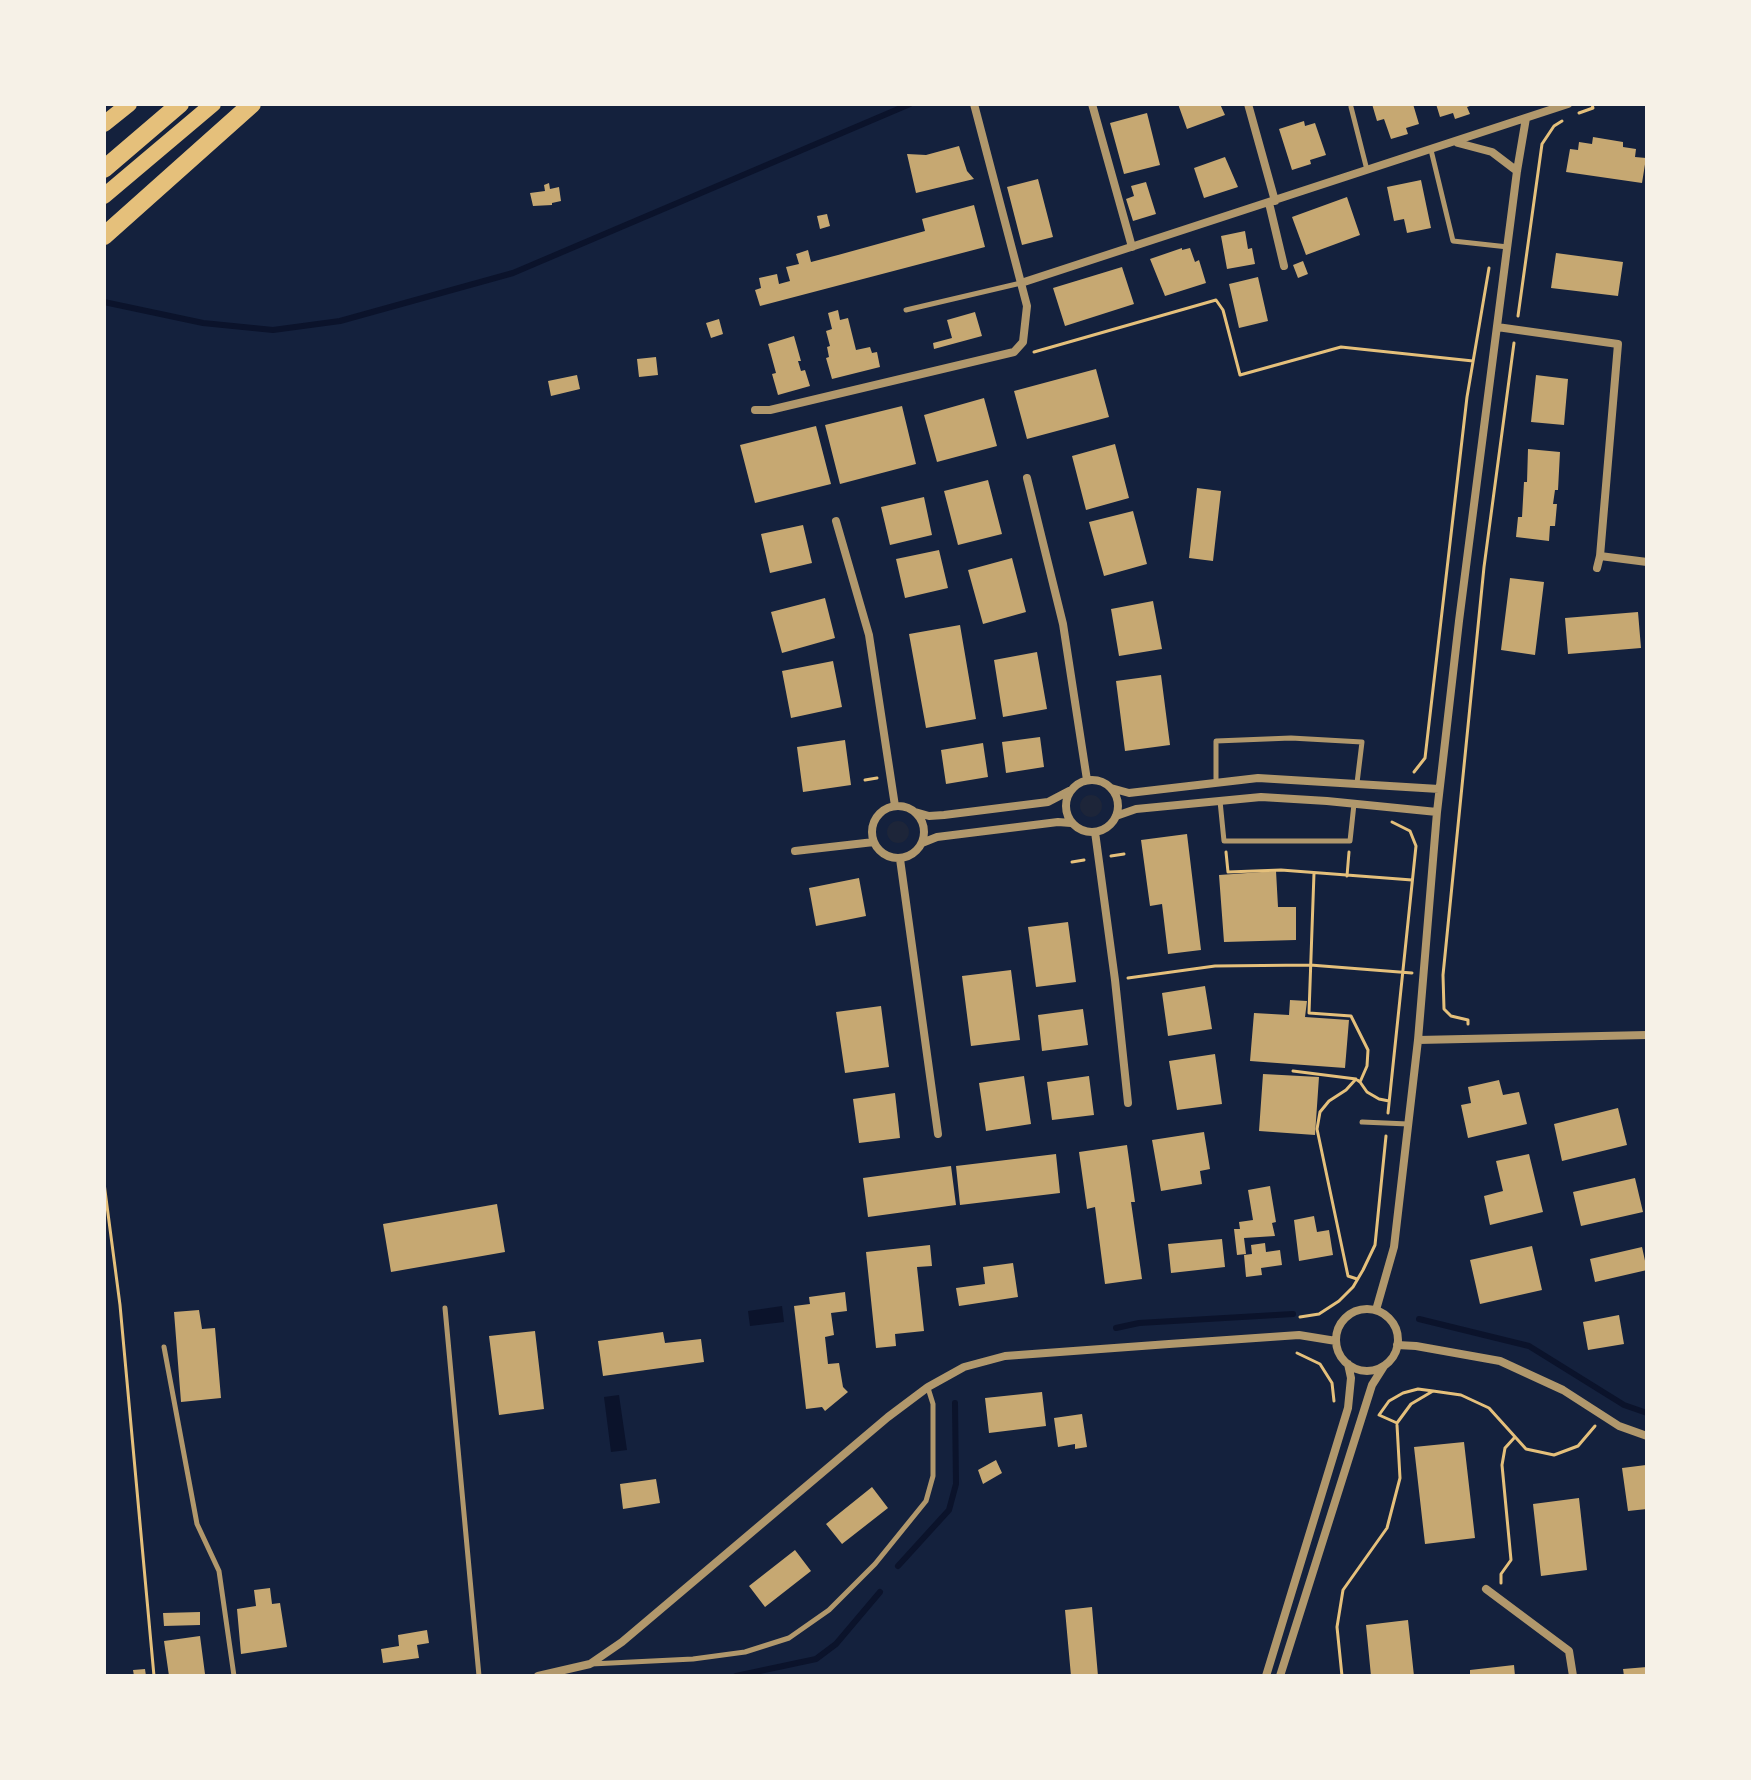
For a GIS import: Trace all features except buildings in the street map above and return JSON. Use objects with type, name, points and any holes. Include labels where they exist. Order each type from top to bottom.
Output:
[{"type":"highway","points":[[104,124],[129,104]]},
{"type":"highway","points":[[104,169],[180,104]]},
{"type":"highway","points":[[104,196],[213,104]]},
{"type":"highway","points":[[104,236],[252,104]]},
{"type":"street","points":[[755,410],[770,410],[1014,352],[1023,342],[1027,306],[974,104]]},
{"type":"street","points":[[1092,104],[1132,247]]},
{"type":"street","points":[[1248,104],[1284,266]]},
{"type":"street","points":[[1021,283],[1568,104]]},
{"type":"street","points":[[1376,1310],[1394,1247],[1418,1040],[1439,789],[1526,118]]},
{"type":"street","points":[[1456,142],[1492,152],[1517,171]]},
{"type":"street","points":[[1497,327],[1618,344],[1597,568]]},
{"type":"street","points":[[1027,478],[1063,624],[1087,780]]},
{"type":"street","points":[[836,521],[869,635],[895,806]]},
{"type":"street","points":[[1600,556],[1647,562]]},
{"type":"street","points":[[1111,788],[1118,801],[1116,816],[1108,827],[1095,832],[1086,832],[1071,823],[1058,822],[937,837],[922,843],[913,854],[900,859],[882,853],[874,842],[871,830],[879,814],[895,806],[929,816],[1048,802],[1087,780],[1129,793],[1258,778],[1439,789]]},
{"type":"street","points":[[1070,791],[1065,810],[1071,823]]},
{"type":"street","points":[[1116,816],[1136,809],[1261,797],[1437,812]]},
{"type":"street","points":[[915,812],[924,826],[922,843]]},
{"type":"street","points":[[1095,832],[1128,1103]]},
{"type":"street","points":[[795,851],[874,842]]},
{"type":"street","points":[[900,859],[938,1134]]},
{"type":"street","points":[[1418,1040],[1647,1035]]},
{"type":"street","points":[[1280,1676],[1372,1385],[1390,1360],[1397,1345],[1395,1328],[1384,1314],[1376,1310],[1348,1315],[1341,1322],[1336,1341],[1341,1357],[1348,1364],[1365,1371],[1384,1366]]},
{"type":"street","points":[[538,1676],[590,1664],[622,1642],[888,1417],[928,1387],[964,1367],[1005,1356],[1299,1335],[1336,1341]]},
{"type":"street","points":[[1397,1345],[1500,1361],[1563,1390],[1619,1426],[1647,1436]]},
{"type":"street","points":[[1266,1676],[1348,1408],[1351,1378],[1348,1364]]},
{"type":"street","points":[[1486,1589],[1569,1651],[1573,1676]]},
{"type":"lane","points":[[1351,107],[1367,171]]},
{"type":"lane","points":[[1431,150],[1453,241],[1508,247]]},
{"type":"lane","points":[[906,310],[1021,283]]},
{"type":"lane","points":[[1216,783],[1216,741],[1291,738],[1362,742],[1357,783]]},
{"type":"lane","points":[[1220,801],[1224,841],[1350,841],[1354,804]]},
{"type":"lane","points":[[1362,1122],[1408,1124]]},
{"type":"lane","points":[[445,1308],[479,1676]]},
{"type":"lane","points":[[164,1347],[197,1524],[219,1571],[234,1676]]},
{"type":"lane","points":[[590,1664],[693,1659],[745,1652],[789,1638],[829,1610],[875,1564],[926,1501],[933,1476],[933,1404],[928,1387]]},
{"type":"path","points":[[1468,1020],[1451,1016],[1444,1009],[1443,975],[1484,567],[1542,144],[1554,126],[1593,108],[1592,104]]},
{"type":"path","points":[[1406,773],[1415,772],[1425,758],[1473,361],[1490,261]]},
{"type":"path","points":[[1019,347],[1034,352],[1216,300],[1223,310],[1240,375],[1341,347],[1473,361]]},
{"type":"path","points":[[1115,980],[1215,966],[1310,965],[1402,973],[1416,846],[1410,831],[1392,822]]},
{"type":"path","points":[[1224,841],[1228,872],[1281,870],[1412,880]]},
{"type":"path","points":[[1347,876],[1350,841]]},
{"type":"path","points":[[1314,873],[1309,1013],[1351,1016],[1368,1050],[1367,1066],[1358,1080],[1329,1101],[1320,1112],[1317,1129],[1348,1276],[1358,1280]]},
{"type":"path","points":[[1293,1071],[1358,1080],[1367,1092],[1389,1101]]},
{"type":"path","points":[[104,1183],[120,1305],[154,1676]]},
{"type":"path","points":[[1300,1317],[1319,1314],[1339,1301],[1363,1270]]},
{"type":"path","points":[[1297,1353],[1320,1364],[1332,1383],[1334,1405]]},
{"type":"path","points":[[1397,1423],[1379,1415],[1389,1401],[1418,1389],[1461,1395],[1489,1408],[1526,1449],[1554,1455],[1578,1446],[1598,1423]]},
{"type":"path","points":[[1342,1676],[1337,1627],[1343,1590],[1387,1528],[1400,1478],[1397,1423],[1411,1404],[1433,1391]]},
{"type":"path","points":[[1507,1592],[1500,1581],[1511,1560],[1502,1465],[1505,1448],[1515,1437]]},
{"type":"shaded area","points":[[1091,795],[1099,798],[1102,806],[1099,814],[1091,817],[1083,814],[1080,806],[1083,798]]},
{"type":"shaded area","points":[[894,821],[902,821],[909,832],[902,843],[894,843],[887,836],[887,828]]},
{"type":"shaded area","points":[[782,1306],[784,1322],[750,1326],[748,1311]]},
{"type":"shaded area","points":[[619,1395],[627,1450],[611,1452],[604,1397]]},
{"type":"waterway","points":[[104,302],[203,323],[273,330],[340,321],[513,273],[910,104]]},
{"type":"waterway","points":[[1116,1328],[1139,1323],[1293,1314]]},
{"type":"waterway","points":[[1419,1319],[1529,1346],[1624,1405],[1647,1413]]},
{"type":"waterway","points":[[898,1566],[949,1510],[956,1484],[955,1403]]},
{"type":"waterway","points":[[736,1676],[816,1659],[836,1644],[880,1592]]}]
